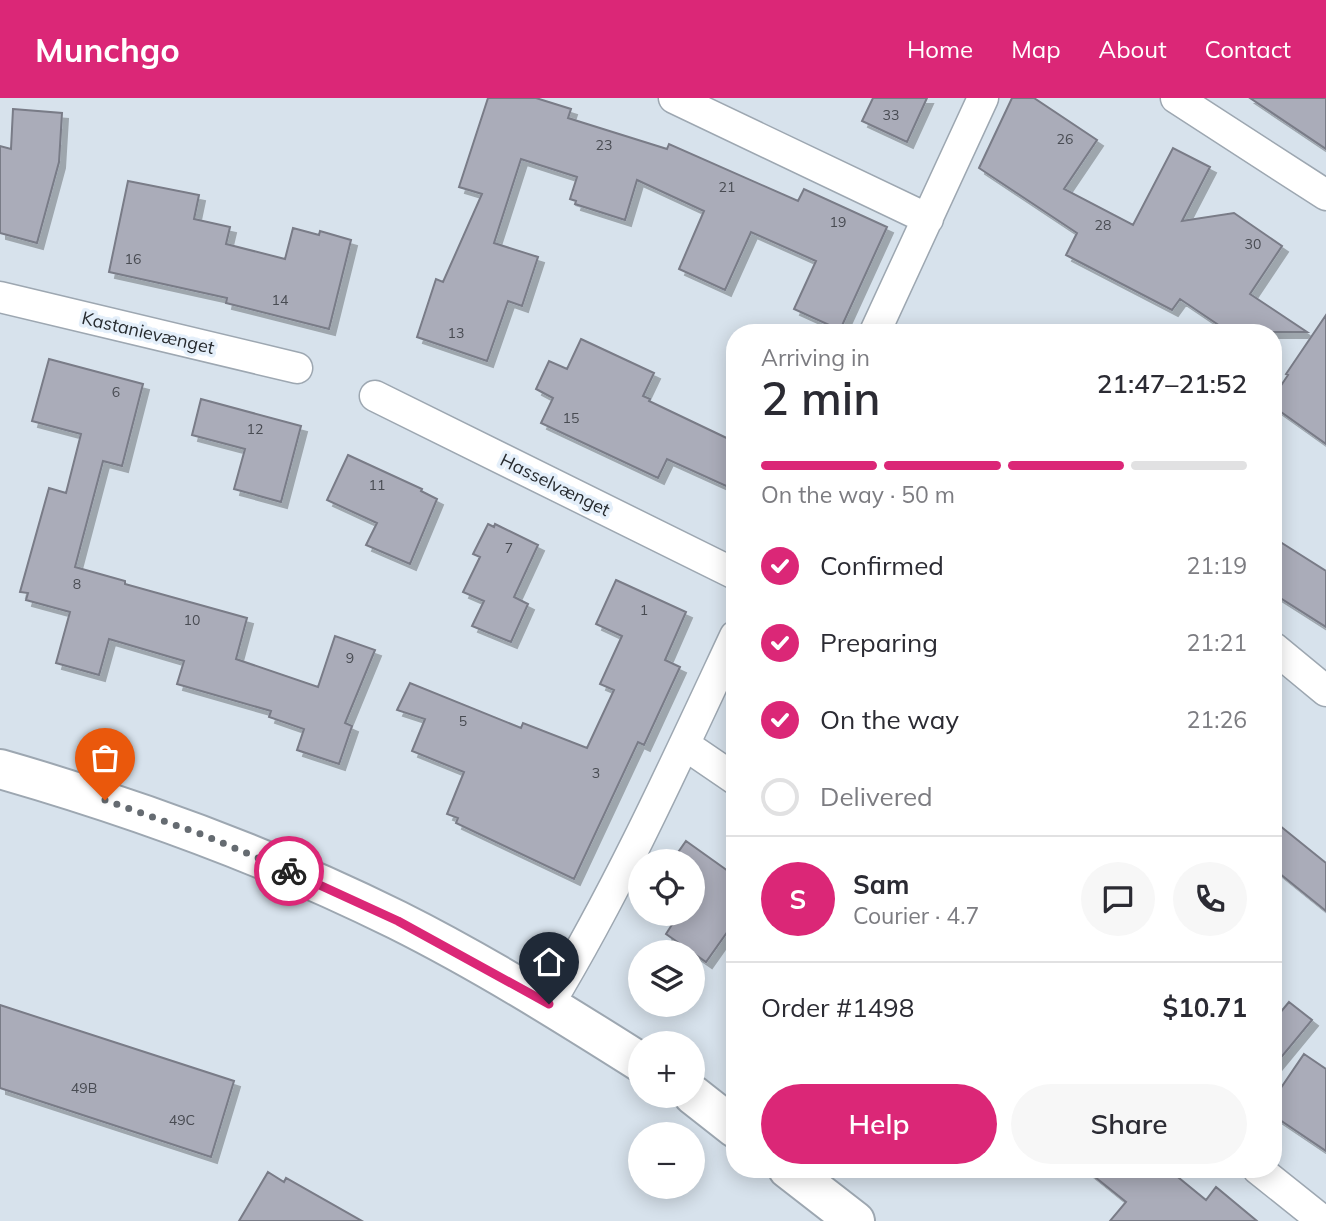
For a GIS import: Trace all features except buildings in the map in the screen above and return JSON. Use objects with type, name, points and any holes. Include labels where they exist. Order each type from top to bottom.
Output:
[{"type":"street","points":[[674,98],[928,219]]},
{"type":"street","points":[[879,324],[984,98]]},
{"type":"street","points":[[1176,98],[1326,195]]},
{"type":"street","name":"Kastanievænget","points":[[0,297],[297,368]]},
{"type":"street","name":"Hasselvænget","points":[[375,396],[726,570]]},
{"type":"street","points":[[1282,655],[1326,691]]},
{"type":"street","points":[[549,1004],[588,939],[685,745],[726,656]]},
{"type":"street","points":[[685,745],[726,773]]},
{"type":"street","points":[[0,769],[84,793],[206,836],[289,871],[398,921],[549,1004],[628,1054]]},
{"type":"street","points":[[705,1104],[726,1121]]},
{"type":"street","points":[[800,1178],[855,1221]]},
{"type":"street","points":[[1269,1178],[1323,1221]]},
{"type":"way so far","points":[[105,800],[206,836],[289,871]]},
{"type":"route","points":[[289,871],[398,921],[549,1004]]}]
